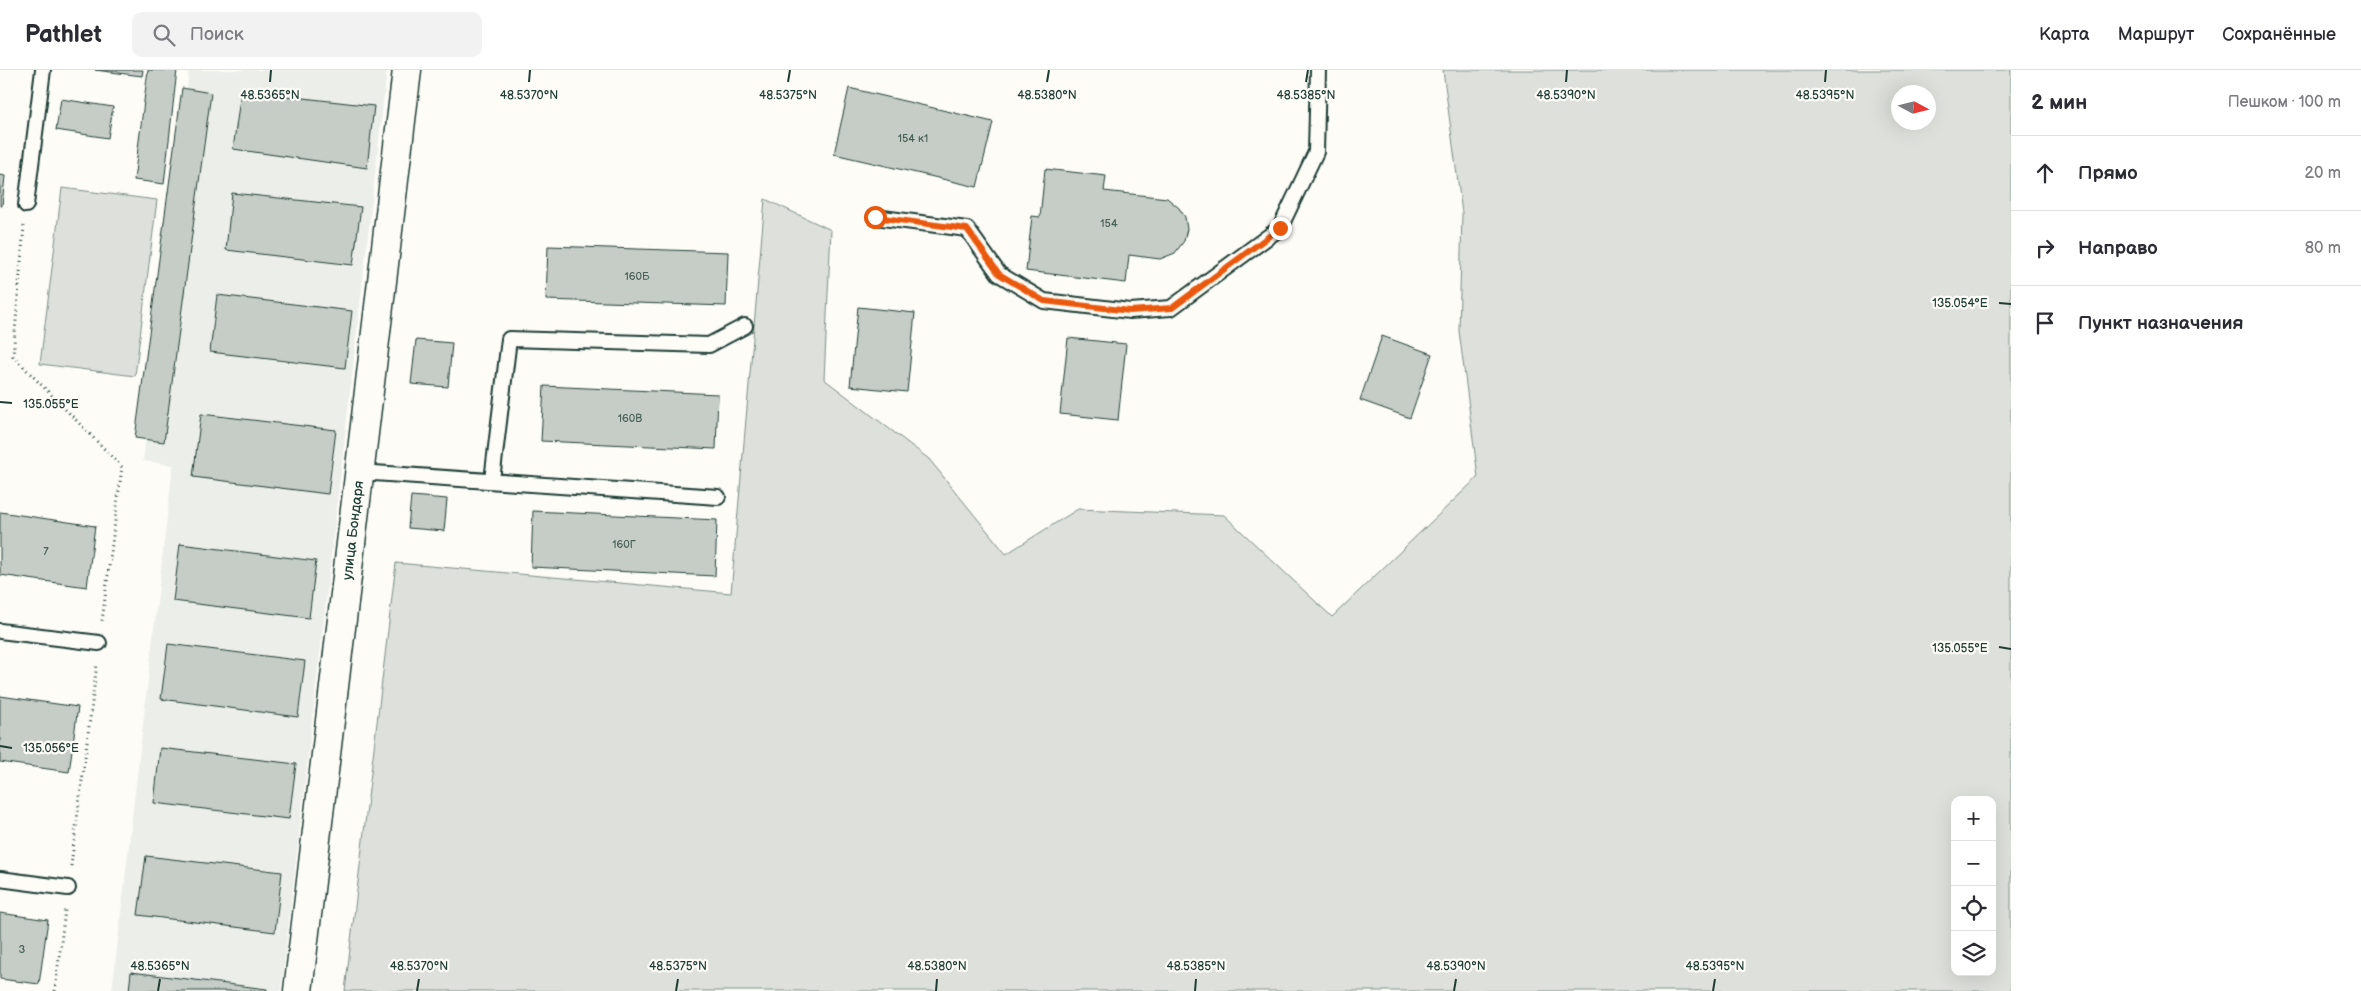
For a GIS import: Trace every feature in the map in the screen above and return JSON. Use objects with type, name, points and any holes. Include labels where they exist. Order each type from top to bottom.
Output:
[{"type":"main road","name":"улица Бондаря","points":[[298,991],[407,70]]},
{"type":"lane","points":[[26,205],[43,70]]},
{"type":"lane","points":[[875,217],[967,229],[999,274],[1044,301],[1130,311],[1172,308],[1280,228],[1316,152],[1318,70]]},
{"type":"lane","points":[[492,480],[509,339],[709,344],[745,326]]},
{"type":"lane","points":[[360,472],[718,497]]},
{"type":"lane","points":[[0,630],[99,643]]},
{"type":"lane","points":[[0,879],[68,888]]},
{"type":"path","points":[[26,205],[13,356],[122,467],[55,991]]},
{"type":"shaded area","points":[[189,70],[387,70],[281,991],[112,991],[173,465],[143,461]]},
{"type":"shaded area","points":[[1443,70],[2011,70],[2011,991],[345,991],[396,563],[731,593],[765,199],[831,230],[824,379],[929,459],[1006,554],[1078,509],[1224,515],[1332,617],[1478,477],[1459,331],[1462,213]]},
{"type":"shaded area","points":[[62,188],[157,200],[135,376],[40,364]]},
{"type":"building","points":[[95,70],[143,70],[142,76]]},
{"type":"building","points":[[148,70],[177,70],[164,184],[134,180]]},
{"type":"building","points":[[182,88],[211,93],[164,442],[135,438]]},
{"type":"building","points":[[849,88],[993,122],[977,187],[834,154]]},
{"type":"building","points":[[241,91],[374,106],[367,168],[233,149]]},
{"type":"building","points":[[61,99],[113,107],[108,138],[56,130]]},
{"type":"building","points":[[1045,169],[1106,176],[1104,191],[1167,198],[1179,208],[1185,217],[1187,229],[1184,241],[1175,253],[1160,259],[1129,255],[1126,283],[1026,271],[1032,216],[1040,217]]},
{"type":"building","points":[[0,175],[5,176],[2,206],[0,206]]},
{"type":"building","points":[[232,193],[361,207],[353,265],[226,250]]},
{"type":"building","points":[[548,246],[728,252],[726,306],[546,300]]},
{"type":"building","points":[[217,295],[352,311],[345,368],[210,352]]},
{"type":"building","points":[[858,307],[915,313],[907,392],[850,386]]},
{"type":"building","points":[[1382,336],[1432,354],[1410,418],[1360,400]]},
{"type":"building","points":[[1068,338],[1126,344],[1118,420],[1060,414]]},
{"type":"building","points":[[416,340],[452,343],[448,387],[411,384]]},
{"type":"building","points":[[544,386],[718,394],[716,449],[541,441]]},
{"type":"building","points":[[201,414],[336,430],[328,494],[193,477]]},
{"type":"building","points":[[411,496],[447,499],[444,531],[408,528]]},
{"type":"building","points":[[533,511],[717,520],[715,576],[531,567]]},
{"type":"building","points":[[0,512],[95,526],[87,587],[0,575]]},
{"type":"building","points":[[180,544],[316,561],[309,618],[173,601]]},
{"type":"building","points":[[168,644],[305,661],[298,717],[161,699]]},
{"type":"building","points":[[0,696],[78,707],[69,772],[0,762]]},
{"type":"building","points":[[160,748],[296,764],[289,819],[154,803]]},
{"type":"building","points":[[146,856],[282,872],[275,932],[138,915]]},
{"type":"building","points":[[0,913],[48,920],[39,984],[0,979]]},
{"type":"building","points":[[131,972],[267,989],[267,991],[129,991]]},
{"type":"route","points":[[875,217],[967,229],[999,274],[1044,301],[1130,311],[1172,308],[1280,228]]}]
